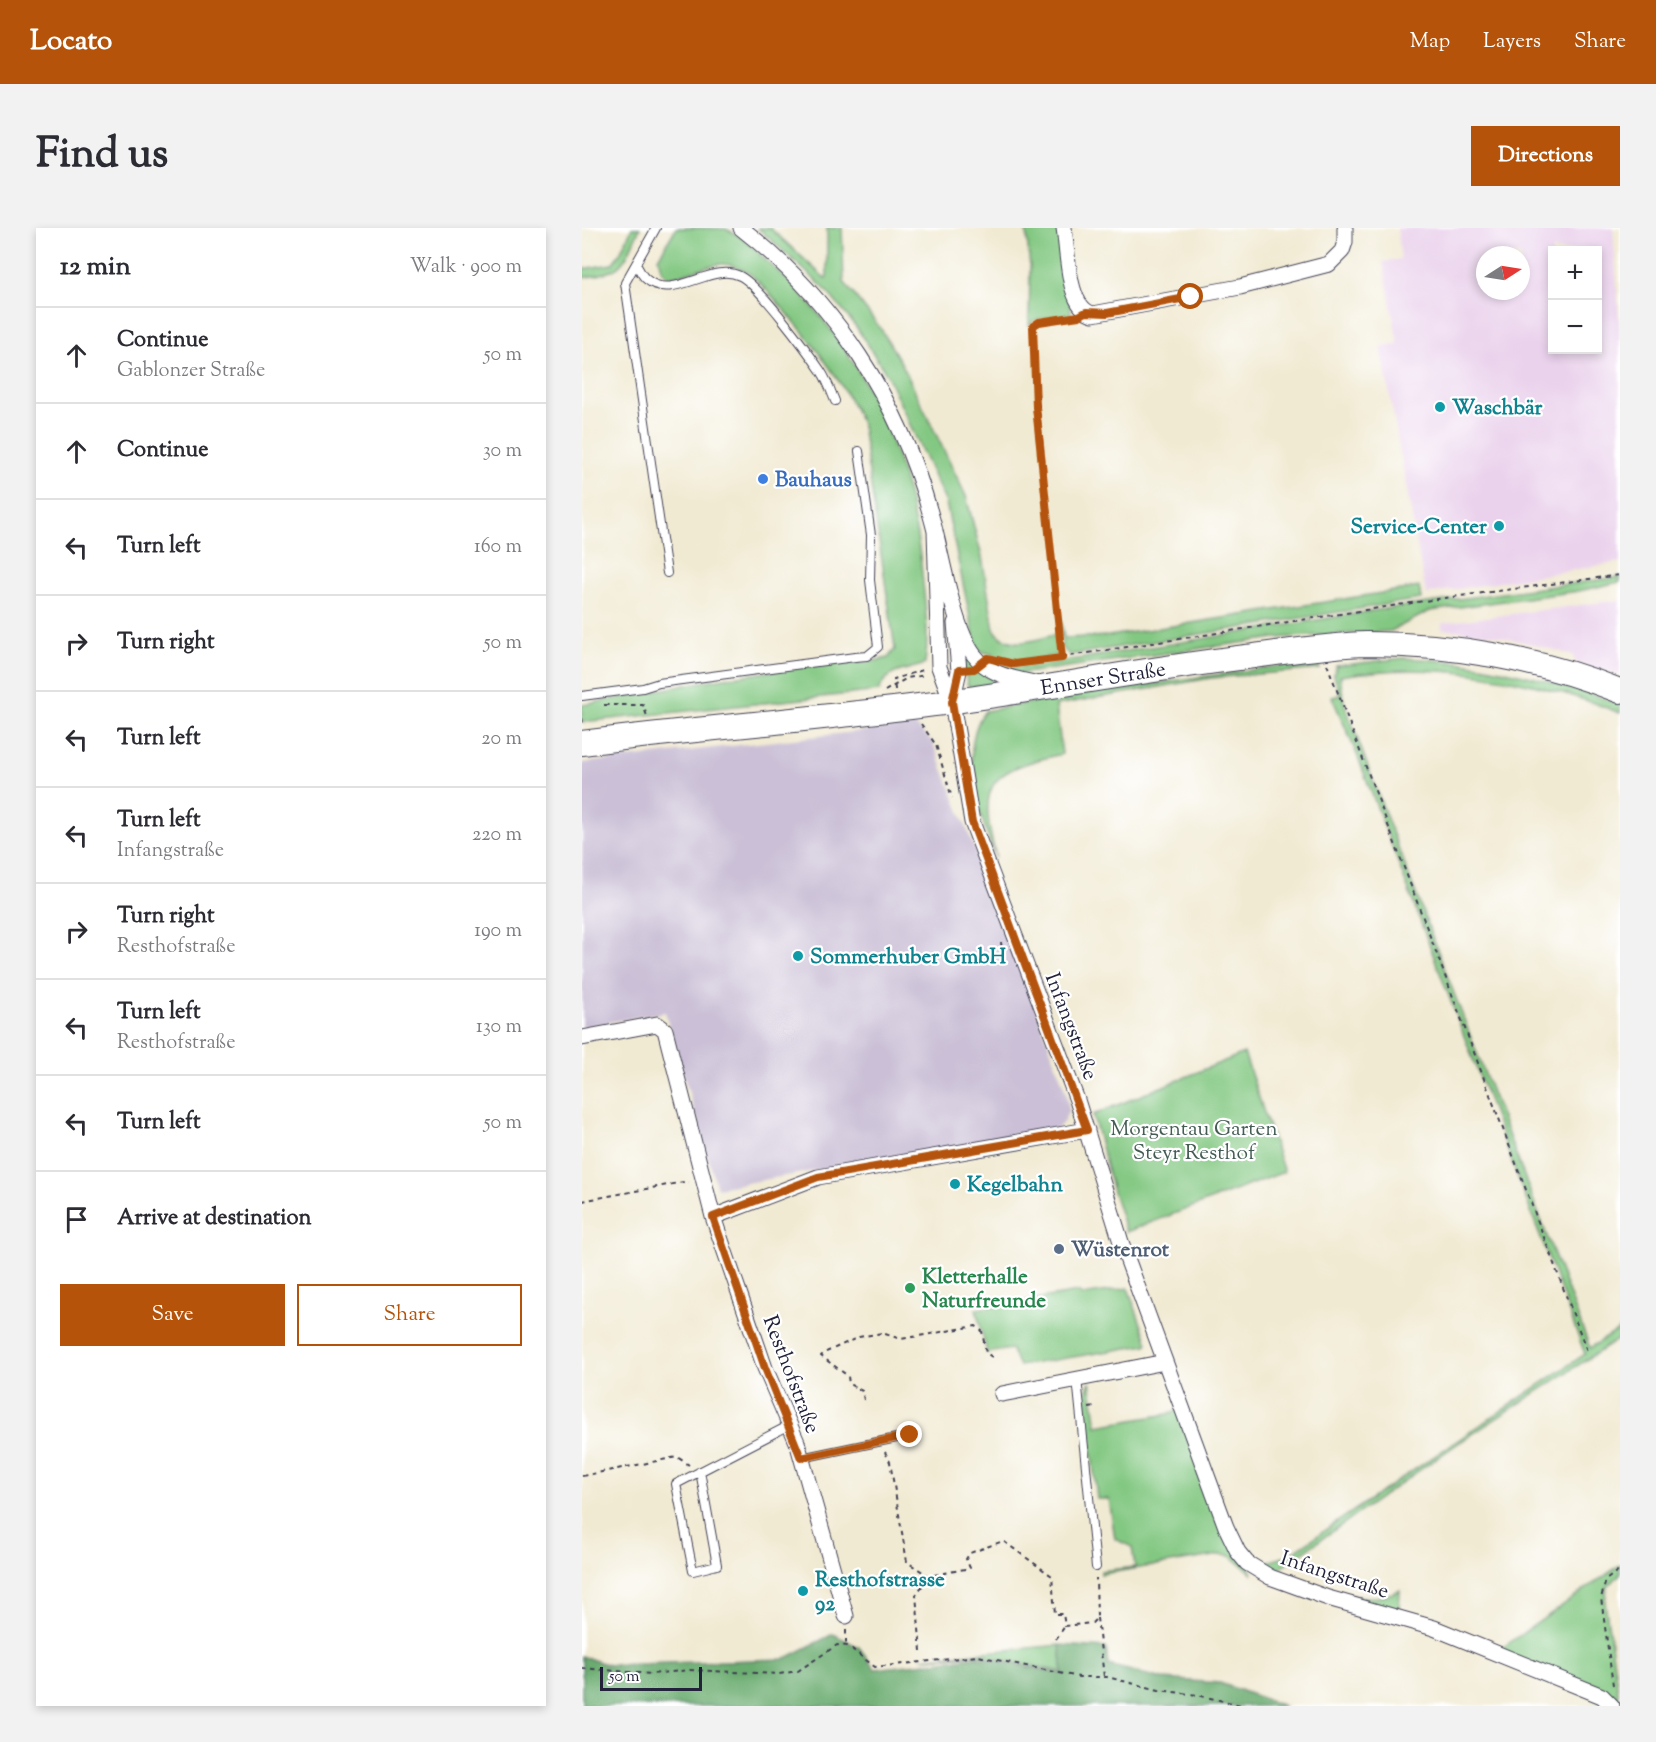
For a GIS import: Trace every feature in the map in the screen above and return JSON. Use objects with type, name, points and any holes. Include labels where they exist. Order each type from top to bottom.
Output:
[{"type":"main road","name":"Ennser Straße","points":[[585,730],[814,719],[952,702],[1324,647],[1398,645],[1484,654],[1538,665],[1620,691]]},
{"type":"street","points":[[741,228],[782,262],[808,288],[857,351],[897,424],[927,498],[951,597],[959,665],[952,702]]},
{"type":"street","points":[[1064,228],[1075,300],[1086,312],[1107,313],[1180,299],[1329,264],[1342,251],[1345,242],[1345,228]]},
{"type":"street","points":[[935,530],[940,673],[952,702]]},
{"type":"street","points":[[951,597],[970,647],[986,668],[1000,675],[1049,686]]},
{"type":"street","name":"Infangstraße","points":[[952,702],[972,822],[1087,1130],[1107,1200],[1165,1362],[1238,1552],[1252,1567],[1328,1598],[1434,1628],[1613,1700]]},
{"type":"street","name":"Resthofstraße","points":[[582,1038],[657,1024],[664,1027],[713,1217],[765,1368],[801,1458],[846,1616]]},
{"type":"street","points":[[713,1217],[818,1177],[1087,1130]]},
{"type":"street","points":[[1002,1394],[1165,1362]]},
{"type":"lane","points":[[656,228],[626,283],[667,573]]},
{"type":"lane","points":[[636,264],[647,280],[661,285],[678,285],[730,273],[741,276],[760,294],[821,372],[835,401]]},
{"type":"lane","points":[[586,697],[643,688],[659,683],[855,657],[875,651],[878,647],[870,580],[871,535],[859,450]]},
{"type":"lane","points":[[1077,1378],[1096,1567]]},
{"type":"lane","points":[[700,1472],[717,1565],[693,1571],[676,1484],[789,1425]]},
{"type":"lane","points":[[801,1458],[910,1435]]},
{"type":"path","points":[[1062,658],[1036,407],[1033,326],[1039,322],[1079,316],[1086,312]]},
{"type":"path","points":[[1014,664],[1332,615],[1620,575]]},
{"type":"path","points":[[1324,647],[1326,663],[1336,693],[1587,1351]]},
{"type":"path","points":[[880,694],[907,678],[940,673]]},
{"type":"path","points":[[586,697],[602,705],[643,705],[648,718]]},
{"type":"path","points":[[582,718],[585,730]]},
{"type":"path","points":[[919,722],[933,736],[953,799]]},
{"type":"path","points":[[1000,938],[1002,952],[1023,956]]},
{"type":"path","points":[[582,1201],[703,1179]]},
{"type":"path","points":[[864,1400],[862,1391],[849,1384],[848,1376],[825,1360],[821,1356],[824,1353],[860,1337],[882,1333],[901,1339],[976,1326],[982,1331],[986,1353],[992,1356]]},
{"type":"path","points":[[879,1442],[891,1462],[907,1562],[929,1576]]},
{"type":"path","points":[[582,1476],[677,1457],[700,1472]]},
{"type":"path","points":[[921,1651],[915,1594],[929,1576],[970,1568],[966,1559],[970,1553],[1003,1540],[1052,1576],[1055,1614],[1063,1614],[1065,1626],[1056,1639]]},
{"type":"path","points":[[1096,1567],[1097,1618],[1104,1677]]},
{"type":"path","points":[[1613,1700],[1601,1598],[1606,1580],[1620,1569]]},
{"type":"path","points":[[1065,1626],[1092,1623],[1097,1618]]},
{"type":"path","points":[[582,1668],[651,1674],[690,1670],[779,1674],[798,1671],[837,1645],[848,1646],[875,1667],[978,1656],[1079,1677],[1104,1677],[1246,1706]]},
{"type":"shaded area","points":[[1397,228],[1613,228],[1620,336],[1620,562],[1426,594],[1381,347],[1398,344],[1383,262],[1401,259]]},
{"type":"shaded area","points":[[1620,600],[1620,675],[1575,662],[1573,655],[1532,644],[1491,634],[1442,629],[1442,623]]},
{"type":"shaded area","points":[[915,725],[932,741],[1022,969],[1066,1093],[1069,1109],[1064,1121],[1058,1128],[717,1188],[665,1012],[582,1027],[582,763]]},
{"type":"green space","points":[[632,228],[640,228],[621,265],[607,273],[582,278],[582,269],[612,264]]},
{"type":"green space","points":[[676,228],[726,229],[739,236],[804,298],[833,333],[858,370],[878,410],[895,451],[908,494],[917,538],[927,634],[925,664],[892,675],[882,684],[879,691],[582,722],[582,705],[711,680],[822,664],[869,662],[888,658],[895,649],[862,426],[853,407],[814,346],[753,276],[730,265],[720,264],[668,277],[662,272],[658,258]]},
{"type":"green space","points":[[758,228],[770,228],[827,278],[827,228],[842,228],[844,282],[881,329],[902,364],[966,496],[982,557],[994,629],[1006,640],[1014,642],[1054,635],[1057,656],[1017,661],[980,651],[975,641],[946,503],[887,375],[857,328],[824,288]]},
{"type":"green space","points":[[1026,228],[1060,228],[1071,314],[1035,320],[1029,325],[1030,267]]},
{"type":"green space","points":[[1620,577],[1620,582],[1579,591],[1430,611],[1391,631],[1275,638],[1024,673],[1015,673],[991,664],[992,661],[1010,667],[1035,666],[1384,609]]},
{"type":"green space","points":[[1419,587],[1421,599],[1070,655],[1062,648],[1058,603],[1064,638],[1109,636]]},
{"type":"green space","points":[[967,654],[978,669],[994,680],[994,684],[970,687],[967,684],[963,655]]},
{"type":"green space","points":[[1403,658],[1459,663],[1513,672],[1620,704],[1620,713],[1552,690],[1482,675],[1411,670],[1340,676],[1344,702],[1388,821],[1590,1348],[1620,1329],[1620,1338],[1460,1442],[1276,1571],[1283,1576],[1264,1570],[1261,1564],[1287,1556],[1585,1354],[1356,752],[1332,697],[1340,695],[1334,675],[1336,666]]},
{"type":"green space","points":[[1317,661],[1320,669],[1211,678],[1056,705],[1062,754],[1037,760],[1004,774],[994,784],[989,796],[990,832],[996,858],[978,804],[972,763],[977,726],[985,711],[1076,694]]},
{"type":"green space","name":"Morgentau Garten Steyr Resthof","points":[[1244,1053],[1284,1172],[1126,1232],[1093,1115]]},
{"type":"green space","points":[[1128,1288],[1148,1343],[1146,1345],[1019,1366],[1011,1349],[987,1353],[976,1309],[1078,1292],[1082,1295]]},
{"type":"green space","points":[[1090,1381],[1097,1426],[1168,1414],[1179,1409],[1252,1574],[1231,1556],[1220,1555],[1101,1574],[1101,1571],[1135,1567],[1132,1547],[1115,1539],[1109,1499],[1097,1499],[1085,1395]]},
{"type":"green space","points":[[1620,1565],[1620,1574],[1607,1588],[1605,1602],[1620,1706],[1499,1650]]},
{"type":"green space","points":[[1283,1576],[1333,1591],[1294,1581]]},
{"type":"green space","points":[[1400,1590],[1399,1612],[1333,1591],[1356,1596],[1378,1597]]},
{"type":"green space","points":[[833,1634],[859,1647],[875,1669],[977,1657],[1063,1674],[1060,1645],[1106,1648],[1108,1665],[1163,1679],[1220,1683],[1284,1706],[582,1706],[582,1656],[609,1665],[784,1659]]},
{"type":"green space","points":[[1060,1645],[1063,1672],[978,1655],[922,1658]]},
{"type":"place","name":"Waschbär","points":[[1440,407]]},
{"type":"place","name":"Bauhaus","points":[[763,479]]},
{"type":"place","name":"Service-Center","points":[[1499,526]]},
{"type":"place","name":"Sommerhuber GmbH","points":[[798,956]]},
{"type":"place","name":"Kegelbahn","points":[[955,1184]]},
{"type":"place","name":"Wüstenrot","points":[[1059,1249]]},
{"type":"place","name":"Kletterhalle Naturfreunde","points":[[910,1288]]},
{"type":"place","name":"Resthofstrasse 92","points":[[803,1591]]},
{"type":"route","points":[[910,1435],[801,1458],[765,1368],[713,1217],[818,1177],[1087,1130],[972,822],[965,791],[952,702],[959,670],[974,669],[988,658],[1014,664],[1062,658],[1036,407],[1033,326],[1039,322],[1079,316],[1086,312],[1107,313],[1191,297]]}]
